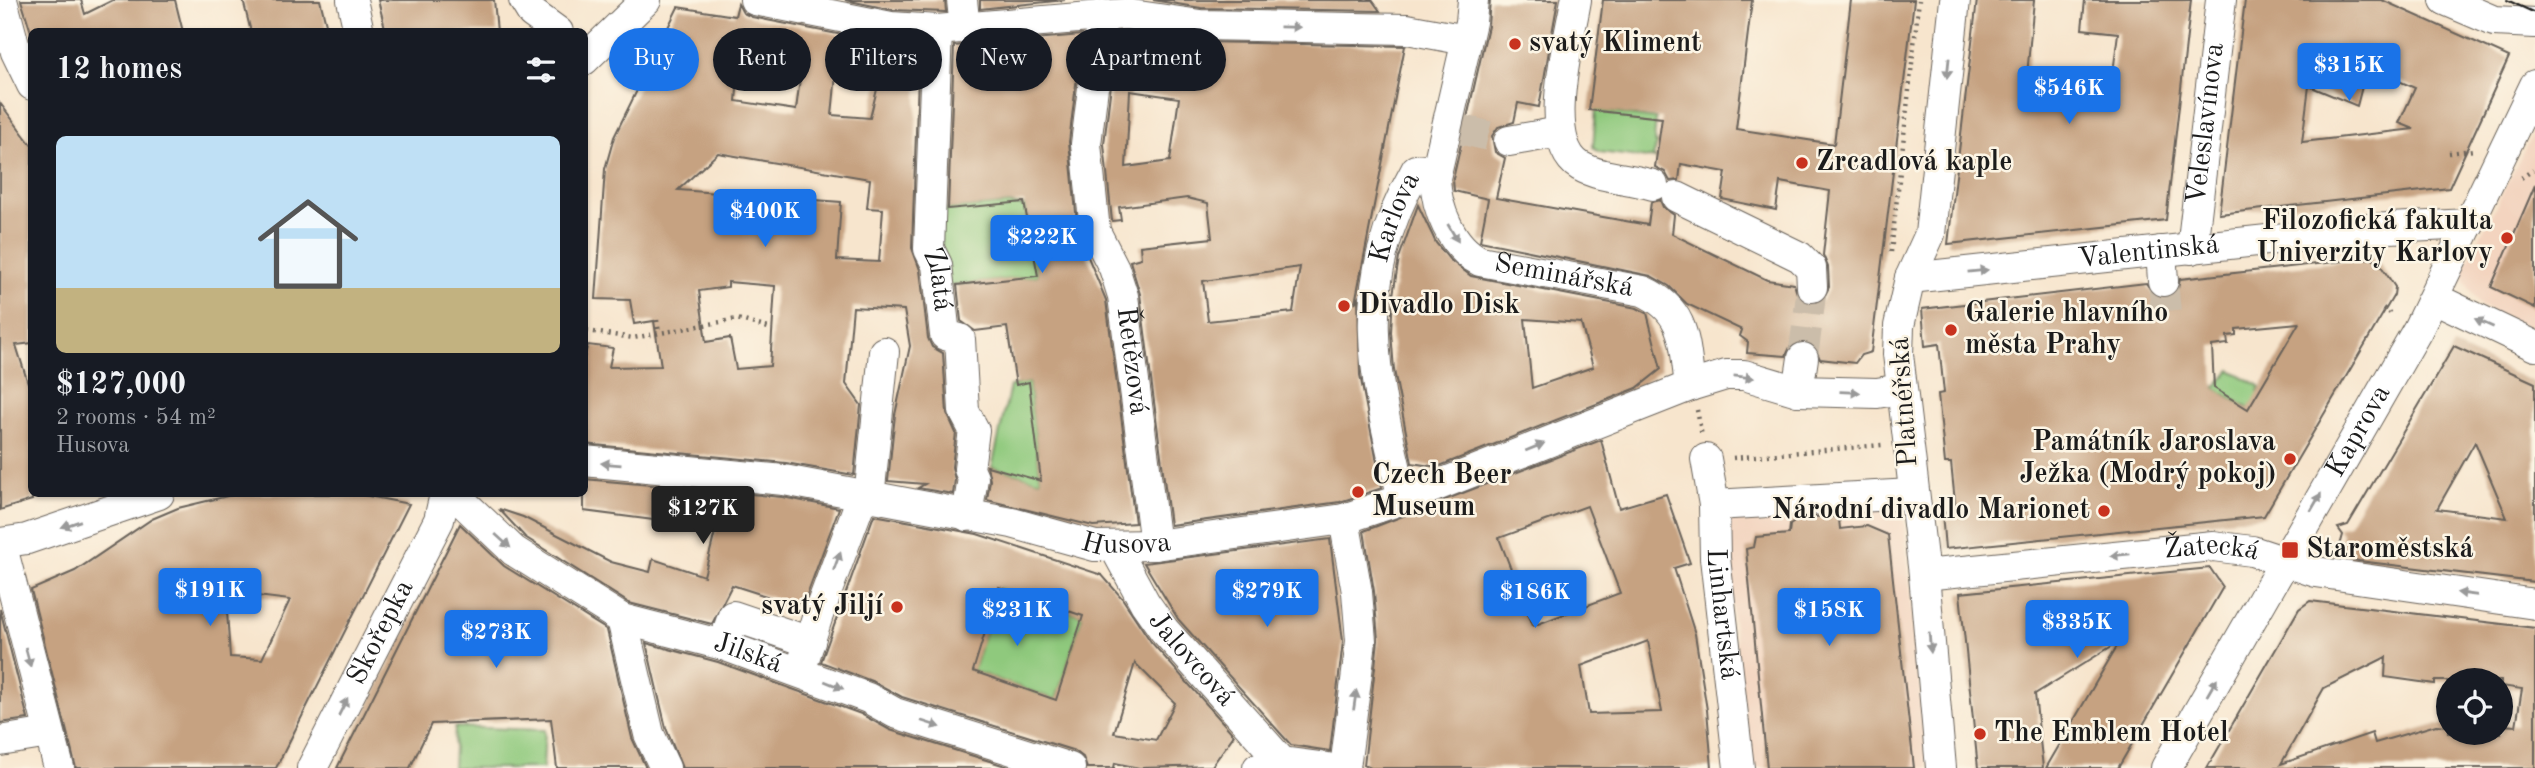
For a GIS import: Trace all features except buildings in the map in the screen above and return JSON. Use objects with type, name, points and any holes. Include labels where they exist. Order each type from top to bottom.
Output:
[{"type":"street","points":[[2,0],[16,52],[28,77]]},
{"type":"street","points":[[352,0],[358,28]]},
{"type":"street","points":[[524,0],[531,13],[552,28]]},
{"type":"street","points":[[588,53],[646,0]]},
{"type":"street","points":[[755,0],[891,27],[951,30],[1118,10],[1200,25],[1406,29],[1466,40]]},
{"type":"street","name":"Zlatá","points":[[962,0],[951,30],[929,249],[937,265],[946,335],[960,339],[964,411],[975,430],[969,469],[973,478],[967,516]]},
{"type":"street","name":"Karlova","points":[[1403,499],[1378,397],[1372,334],[1376,281],[1391,219],[1405,190],[1416,170],[1437,168],[1453,128],[1473,0]]},
{"type":"street","points":[[1576,0],[1559,110],[1560,132],[1569,155],[1583,168],[1665,191],[1800,257],[1811,268],[1812,287]]},
{"type":"street","name":"Platnéřská","points":[[1941,768],[1924,575],[1901,389],[1900,268],[1930,234],[1955,0]]},
{"type":"street","name":"Veleslavínova","points":[[2192,249],[2221,0]]},
{"type":"street","points":[[2445,0],[2494,21],[2535,23]]},
{"type":"street","name":"Řetězová","points":[[1118,10],[1086,144],[1095,231],[1114,268],[1123,296],[1155,545]]},
{"type":"street","name":"Kaprova","points":[[2165,768],[2434,298],[2535,85]]},
{"type":"street","points":[[1509,141],[1560,132]]},
{"type":"street","name":"Seminářská","points":[[1437,168],[1435,188],[1441,208],[1452,235],[1471,257],[1490,264],[1643,291],[1660,299],[1679,321],[1690,386]]},
{"type":"street","name":"Valentinská","points":[[1900,268],[2192,249],[2370,229],[2469,224]]},
{"type":"street","points":[[2161,251],[2163,281]]},
{"type":"street","points":[[2434,298],[2535,346]]},
{"type":"street","points":[[800,672],[866,497],[884,352]]},
{"type":"street","points":[[1798,391],[1803,358]]},
{"type":"street","name":"Husova","points":[[588,461],[785,480],[1012,523],[1096,546],[1155,545],[1344,519],[1403,499],[1690,386],[1726,375],[1744,375],[1798,391],[1877,393],[1901,389]]},
{"type":"street","name":"Linhartská","points":[[1716,459],[1716,558],[1739,768]]},
{"type":"street","points":[[1714,505],[1912,494]]},
{"type":"street","points":[[59,768],[0,543],[27,539],[150,497]]},
{"type":"street","name":"Skořepka","points":[[313,768],[439,520],[444,497]]},
{"type":"street","name":"Jilská","points":[[457,497],[514,551],[622,619],[723,645],[868,698],[895,713],[1070,768]]},
{"type":"street","points":[[1344,519],[1357,592],[1361,641],[1345,768]]},
{"type":"street","name":"Jalovcová","points":[[1114,546],[1145,603],[1270,765]]},
{"type":"street","name":"Žatecká","points":[[1924,575],[2213,546],[2252,551],[2316,572],[2535,604]]},
{"type":"street","points":[[723,645],[733,616],[810,642]]},
{"type":"street","points":[[622,619],[649,734],[665,768]]},
{"type":"street","points":[[0,741],[49,733]]},
{"type":"street","points":[[1270,765],[1328,768]]},
{"type":"path","points":[[1900,268],[1919,0]]},
{"type":"path","points":[[2449,153],[2474,150]]},
{"type":"path","points":[[2383,308],[2390,313]]},
{"type":"path","points":[[588,331],[633,338],[737,319],[772,329]]},
{"type":"path","points":[[657,320],[659,333]]},
{"type":"path","points":[[1690,386],[1716,459],[1883,445]]},
{"type":"shaded area","name":"Filozofická fakulta Univerzity Karlovy","points":[[2535,129],[2535,330],[2481,306],[2465,282],[2464,269]]},
{"type":"shaded area","points":[[1902,500],[1927,768],[1751,768],[1724,542],[1728,512]]},
{"type":"green space","points":[[1596,110],[1656,119],[1654,143],[1657,143],[1653,157],[1656,159],[1599,152],[1593,147]]},
{"type":"green space","points":[[1008,204],[1025,206],[1038,276],[944,287],[937,210]]},
{"type":"green space","points":[[2231,370],[2260,386],[2258,391],[2262,394],[2262,416],[2214,388]]},
{"type":"green space","points":[[1029,382],[1041,481],[992,467],[1010,386]]},
{"type":"green space","points":[[999,587],[1083,616],[1056,700],[973,671]]},
{"type":"green space","points":[[455,727],[545,730],[543,768],[453,768]]},
{"type":"tunnel","points":[[1459,129],[1509,141]]},
{"type":"tunnel","points":[[2163,281],[2167,323]]},
{"type":"tunnel","points":[[1803,358],[1812,287]]},
{"type":"tram line","points":[[2507,0],[2535,13]]},
{"type":"place","name":"svatý Kliment","points":[[1515,44]]},
{"type":"place","name":"Zrcadlová kaple","points":[[1802,163]]},
{"type":"place","name":"Filozofická fakulta Univerzity Karlovy","points":[[2507,238]]},
{"type":"place","name":"Divadlo Disk","points":[[1344,306]]},
{"type":"place","name":"Galerie hlavního města Prahy","points":[[1951,330]]},
{"type":"place","name":"Památník Jaroslava Ježka (Modrý pokoj)","points":[[2290,459]]},
{"type":"place","name":"Czech Beer Museum","points":[[1358,492]]},
{"type":"place","name":"Národní divadlo Marionet","points":[[2104,511]]},
{"type":"place","name":"Staroměstská","points":[[2290,550]]},
{"type":"place","name":"svatý Jiljí","points":[[897,607]]},
{"type":"place","name":"The Emblem Hotel","points":[[1980,734]]}]
